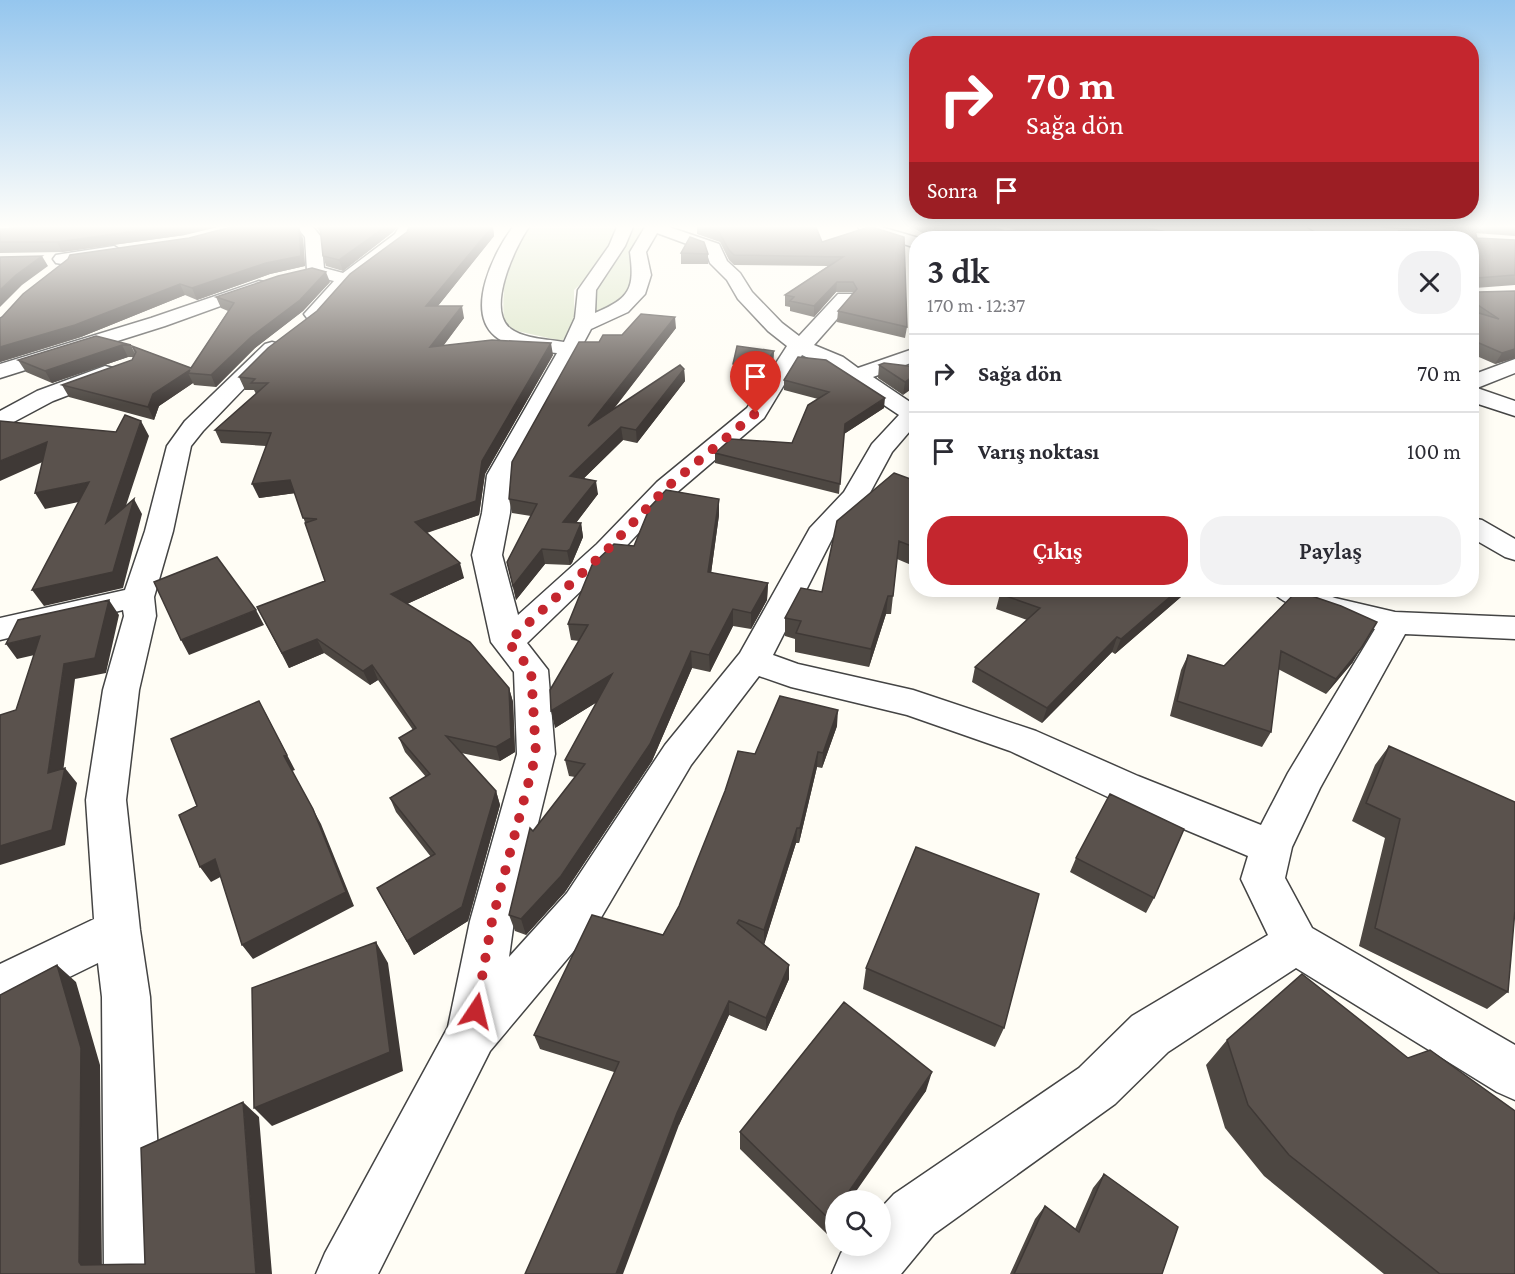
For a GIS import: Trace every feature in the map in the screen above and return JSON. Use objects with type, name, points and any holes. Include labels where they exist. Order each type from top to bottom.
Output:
[{"type":"street","points":[[0,371],[158,322],[258,286]]},
{"type":"street","points":[[134,1274],[126,998],[117,930],[106,800],[122,690],[140,616],[138,597],[159,531],[179,446],[194,426],[264,354],[312,317],[326,286]]},
{"type":"street","points":[[493,286],[491,296],[493,322],[503,334],[534,343],[576,337],[631,301],[640,286]]},
{"type":"street","points":[[472,1034],[492,921],[536,754],[531,670],[508,642],[487,555],[496,513],[500,475],[546,397],[576,337],[589,286]]},
{"type":"street","points":[[738,286],[775,327],[798,345],[835,362],[909,411]]},
{"type":"street","points":[[508,642],[607,550],[666,488],[756,413],[798,345],[809,339],[845,298]]},
{"type":"street","points":[[10,346],[21,365],[45,396]]},
{"type":"street","points":[[856,376],[909,357]]},
{"type":"street","points":[[0,420],[45,396],[129,364]]},
{"type":"street","points":[[1479,380],[1515,365]]},
{"type":"street","points":[[1479,396],[1515,409]]},
{"type":"street","points":[[346,1274],[472,1034],[583,907],[678,755],[753,660],[820,534],[855,496],[880,449],[909,421]]},
{"type":"street","points":[[1479,530],[1515,551]]},
{"type":"street","points":[[0,629],[138,597]]},
{"type":"street","points":[[1304,597],[1326,606],[1395,623],[1515,628]]},
{"type":"street","points":[[1395,623],[1302,784],[1271,847],[1263,879],[1296,943],[1515,1074]]},
{"type":"street","points":[[753,660],[791,675],[914,703],[1023,741],[1124,787],[1271,847]]},
{"type":"street","points":[[0,988],[117,930]]},
{"type":"street","points":[[862,1274],[914,1214],[1097,1086],[1150,1034],[1296,943]]},
{"type":"green space","points":[[505,286],[578,286],[574,290],[574,326],[562,341],[517,331],[504,323]]},
{"type":"green space","points":[[631,286],[629,296],[597,315],[593,310],[594,287]]},
{"type":"building","points":[[33,286],[174,286],[75,325],[0,347],[0,318]]},
{"type":"building","points":[[247,286],[313,286],[300,300],[251,337],[211,375],[188,373],[190,370],[153,394],[148,407],[62,385],[132,360],[136,352],[132,346],[191,368],[234,303],[216,297]]},
{"type":"building","points":[[339,286],[442,286],[426,306],[462,306],[430,347],[492,340],[551,343],[482,461],[476,501],[415,522],[460,563],[391,594],[470,642],[509,688],[511,738],[496,747],[446,736],[496,791],[462,907],[407,941],[377,888],[435,854],[390,798],[430,774],[399,738],[416,728],[372,665],[363,671],[317,639],[282,653],[257,607],[325,581],[305,523],[317,519],[303,518],[290,480],[252,484],[271,433],[215,430],[268,383],[251,383],[255,379],[239,377],[268,348],[317,311]]},
{"type":"building","points":[[798,286],[833,286],[814,306],[790,301],[794,297],[785,295]]},
{"type":"building","points":[[856,286],[906,286],[907,327],[838,311],[857,289]]},
{"type":"building","points":[[1515,291],[1515,349],[1502,353],[1479,343],[1479,313],[1499,319],[1479,306],[1479,292]]},
{"type":"building","points":[[641,314],[675,317],[588,426],[680,365],[684,369],[636,430],[621,427],[570,476],[596,481],[563,522],[581,523],[570,549],[567,551],[542,549],[513,586],[507,562],[537,504],[509,499],[512,462],[579,342],[599,342],[603,335],[622,335]]},
{"type":"building","points":[[96,336],[131,345],[122,345],[45,371],[18,360]]},
{"type":"building","points":[[737,346],[774,351],[760,371],[733,364]]},
{"type":"building","points":[[798,357],[826,360],[885,398],[845,424],[840,484],[715,453],[731,439],[792,443],[808,405],[829,392],[784,380]]},
{"type":"building","points":[[884,363],[909,366],[909,379],[905,382],[879,365]]},
{"type":"building","points":[[125,415],[141,421],[106,523],[134,499],[113,572],[32,590],[89,482],[35,493],[47,442],[0,461],[0,421],[116,432]]},
{"type":"building","points":[[894,473],[909,478],[909,545],[899,541],[893,596],[888,596],[871,649],[796,633],[801,621],[785,618],[801,588],[822,592],[837,521]]},
{"type":"building","points":[[666,490],[719,499],[708,572],[768,583],[751,613],[733,609],[709,655],[691,651],[650,744],[561,876],[521,919],[509,915],[530,828],[533,831],[585,764],[565,760],[612,674],[551,711],[550,690],[588,625],[568,624],[592,565],[614,544],[634,546],[650,507]]},
{"type":"building","points":[[217,557],[256,610],[181,640],[154,582]]},
{"type":"building","points":[[1009,597],[1170,597],[1121,639],[1117,637],[1047,708],[975,667],[1040,608]]},
{"type":"building","points":[[1291,597],[1315,597],[1377,622],[1362,647],[1336,679],[1281,651],[1271,732],[1177,701],[1188,655],[1224,666]]},
{"type":"building","points":[[109,600],[95,658],[64,664],[48,773],[65,768],[52,830],[0,846],[0,715],[16,710],[40,636],[6,644],[18,620]]},
{"type":"building","points":[[780,696],[838,710],[823,753],[818,752],[800,828],[797,828],[764,930],[739,920],[737,923],[789,965],[766,1018],[729,1001],[677,1113],[616,1274],[525,1274],[619,1062],[534,1035],[592,915],[663,935],[679,906],[725,791],[738,751],[755,754]]},
{"type":"building","points":[[259,701],[287,755],[284,756],[313,809],[346,892],[242,945],[215,859],[200,867],[179,815],[197,806],[171,739]]},
{"type":"building","points":[[1389,746],[1515,802],[1515,910],[1508,992],[1375,928],[1400,819],[1366,803]]},
{"type":"building","points":[[1110,794],[1184,829],[1154,898],[1076,858]]},
{"type":"building","points":[[916,847],[1039,894],[1004,1028],[866,968]]},
{"type":"building","points":[[376,942],[390,1052],[254,1108],[252,988]]},
{"type":"building","points":[[57,965],[81,1048],[79,1262],[81,1265],[145,1264],[141,1148],[243,1102],[256,1274],[0,1274],[0,995]]},
{"type":"building","points":[[1302,974],[1408,1058],[1430,1050],[1515,1111],[1515,1274],[1440,1274],[1289,1155],[1248,1105],[1227,1040]]},
{"type":"building","points":[[844,1002],[932,1072],[850,1190],[825,1190],[825,1215],[740,1132]]},
{"type":"building","points":[[1104,1174],[1178,1227],[1162,1274],[1014,1274],[1045,1206],[1079,1232]]},
{"type":"route","points":[[476,1011],[492,921],[536,754],[531,670],[508,642],[607,550],[666,488],[756,413]]}]
